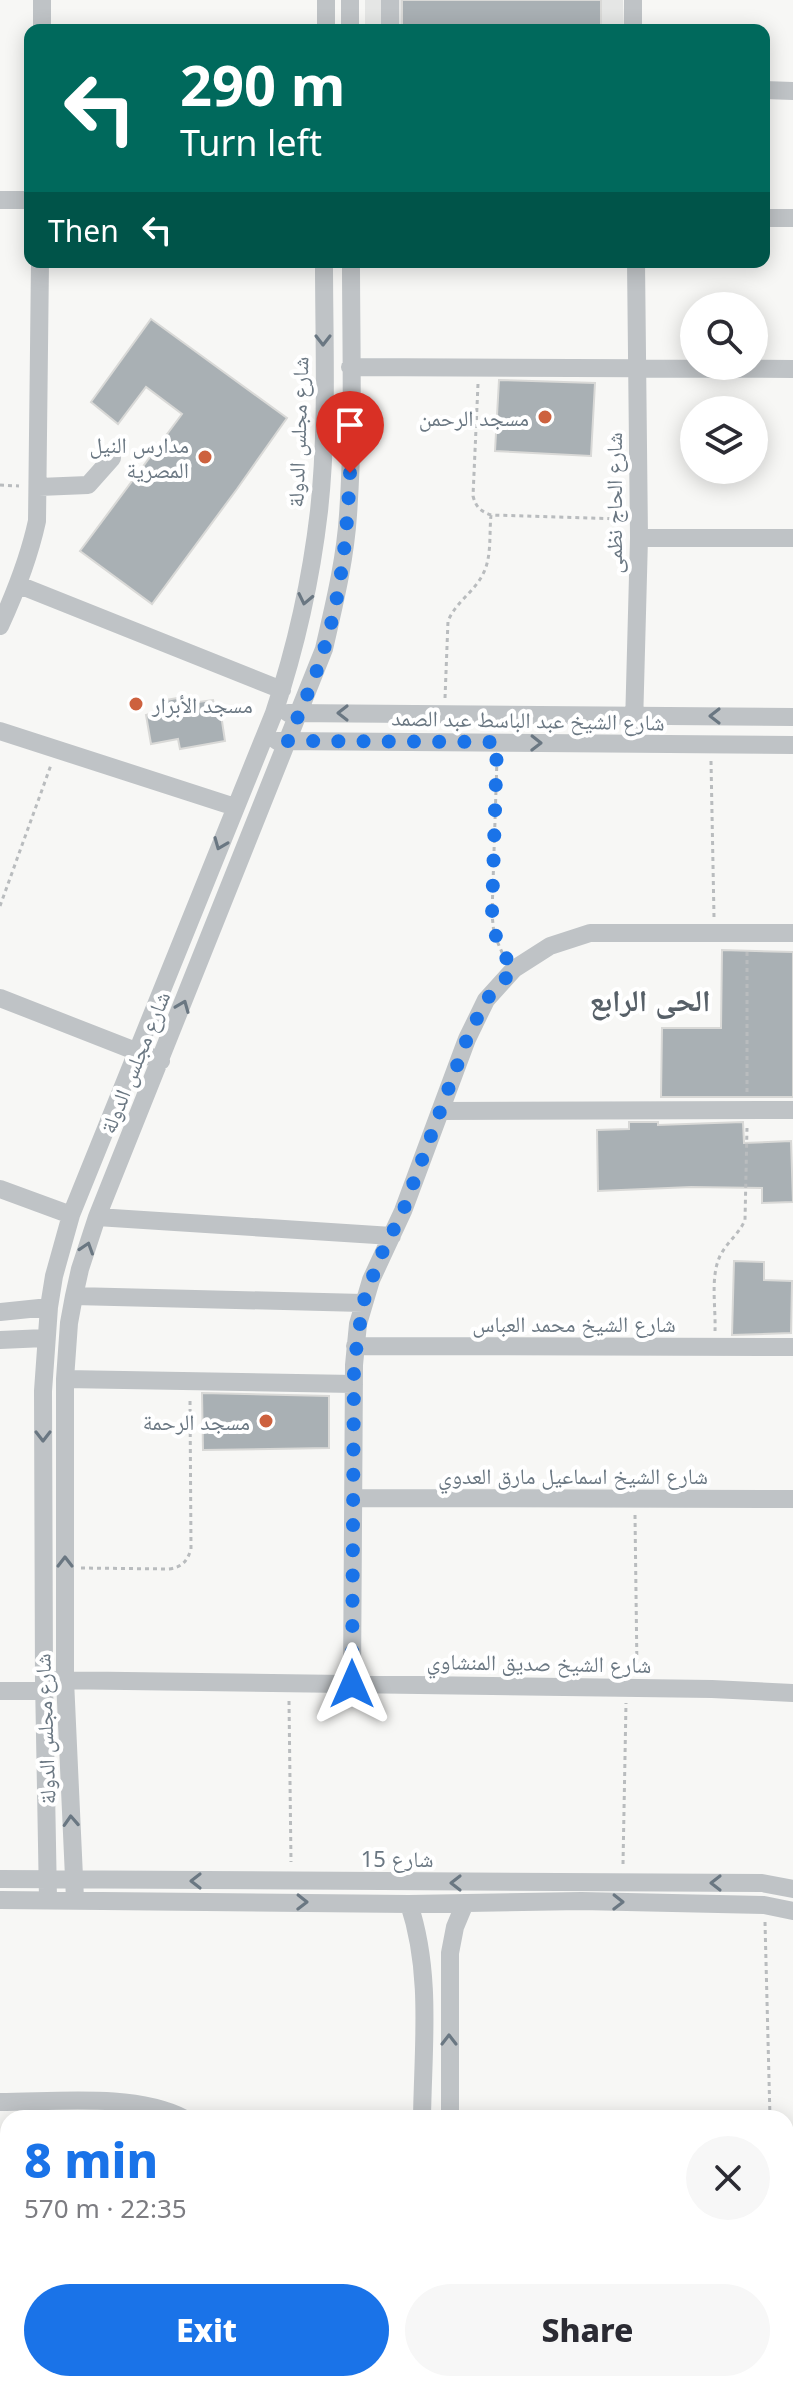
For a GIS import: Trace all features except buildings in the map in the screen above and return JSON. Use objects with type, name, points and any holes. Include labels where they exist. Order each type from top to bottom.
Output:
[{"type":"street","points":[[42,0],[42,24]]},
{"type":"street","points":[[326,0],[326,24]]},
{"type":"street","points":[[350,0],[350,24]]},
{"type":"street","points":[[390,0],[390,24]]},
{"type":"street","points":[[633,0],[633,24]]},
{"type":"street","points":[[770,90],[793,91]]},
{"type":"street","points":[[0,200],[24,200]]},
{"type":"street","points":[[770,218],[793,218]]},
{"type":"street","points":[[0,626],[30,554],[37,521],[40,268]]},
{"type":"street","name":"شارع مجلس الدولة","points":[[48,1899],[43,1391],[49,1307],[71,1215],[282,690],[305,600],[319,508],[323,447],[324,268]]},
{"type":"street","name":"شارع مجلس الدولة","points":[[75,1899],[65,1680],[65,1385],[69,1323],[80,1269],[97,1217],[324,649],[339,584],[348,517],[351,268]]},
{"type":"street","name":"شارع الحاج نظمى","points":[[634,744],[639,529],[636,268]]},
{"type":"street","points":[[350,367],[793,369]]},
{"type":"street","points":[[39,487],[88,485],[112,458]]},
{"type":"street","points":[[639,529],[793,538]]},
{"type":"street","points":[[19,585],[282,690]]},
{"type":"street","name":"شارع الشيخ عبد الباسط عبد الصمد","points":[[274,713],[793,717]]},
{"type":"street","points":[[0,731],[235,807]]},
{"type":"street","name":"شارع الشيخ عبد الباسط عبد الصمد","points":[[263,740],[793,745]]},
{"type":"street","points":[[352,1684],[355,1346],[363,1303],[403,1211],[467,1039],[486,1000],[514,969],[550,946],[590,933],[793,933]]},
{"type":"street","points":[[0,998],[161,1061]]},
{"type":"street","points":[[440,1111],[793,1110]]},
{"type":"street","points":[[0,1189],[71,1215]]},
{"type":"street","points":[[97,1217],[392,1236]]},
{"type":"street","points":[[74,1296],[363,1303]]},
{"type":"street","points":[[0,1312],[49,1307]]},
{"type":"street","points":[[0,1340],[45,1338]]},
{"type":"street","name":"شارع الشيخ محمد العباس","points":[[355,1346],[793,1347]]},
{"type":"street","points":[[43,1391],[65,1385],[190,1381],[354,1384]]},
{"type":"street","name":"شارع الشيخ اسماعيل مارق العدوي","points":[[353,1498],[793,1499]]},
{"type":"street","name":"شارع الشيخ صديق المنشاوي","points":[[0,1691],[44,1686],[65,1680],[632,1687],[793,1693]]},
{"type":"street","name":"شارع 15","points":[[0,1879],[291,1882],[580,1892],[764,1905],[793,1911]]},
{"type":"street","name":"شارع 15","points":[[0,1900],[409,1904],[465,1903],[580,1892],[622,1882],[762,1883],[793,1889]]},
{"type":"street","points":[[450,2110],[450,1953],[455,1927],[465,1903]]},
{"type":"street","points":[[409,1904],[417,1929],[423,1968],[422,2110]]},
{"type":"street","points":[[0,2102],[167,2110]]},
{"type":"path","points":[[478,368],[473,496],[482,512],[639,529]]},
{"type":"path","points":[[444,714],[448,621],[452,609],[484,573],[491,515]]},
{"type":"path","points":[[497,742],[492,914],[494,934],[501,953],[514,969]]},
{"type":"path","points":[[711,744],[714,933]]},
{"type":"path","points":[[0,906],[56,750]]},
{"type":"path","points":[[715,1347],[716,1269],[726,1245],[742,1229],[745,1220],[747,933]]},
{"type":"path","points":[[65,1568],[169,1569],[180,1567],[188,1560],[191,1549],[190,1381]]},
{"type":"path","points":[[622,1882],[632,1687],[635,1499]]},
{"type":"path","points":[[289,1683],[291,1882]]},
{"type":"path","points":[[764,1905],[770,2110]]},
{"type":"shaded area","points":[[365,0],[623,0],[624,24],[365,24]]},
{"type":"place","name":"مسجد الرحمن","points":[[545,417]]},
{"type":"place","name":"مدارس النيل المصرية","points":[[205,457]]},
{"type":"place","name":"مسجد الأبرار","points":[[136,704]]},
{"type":"place","name":"مسجد الرحمة","points":[[266,1421]]},
{"type":"district","name":"الحى الرابع","points":[[650,999]]},
{"type":"route","points":[[350,473],[339,584],[324,649],[288,741],[497,742],[492,914],[494,934],[501,953],[514,969],[486,1000],[467,1039],[398,1224],[371,1280],[358,1324],[354,1365],[352,1684]]}]
